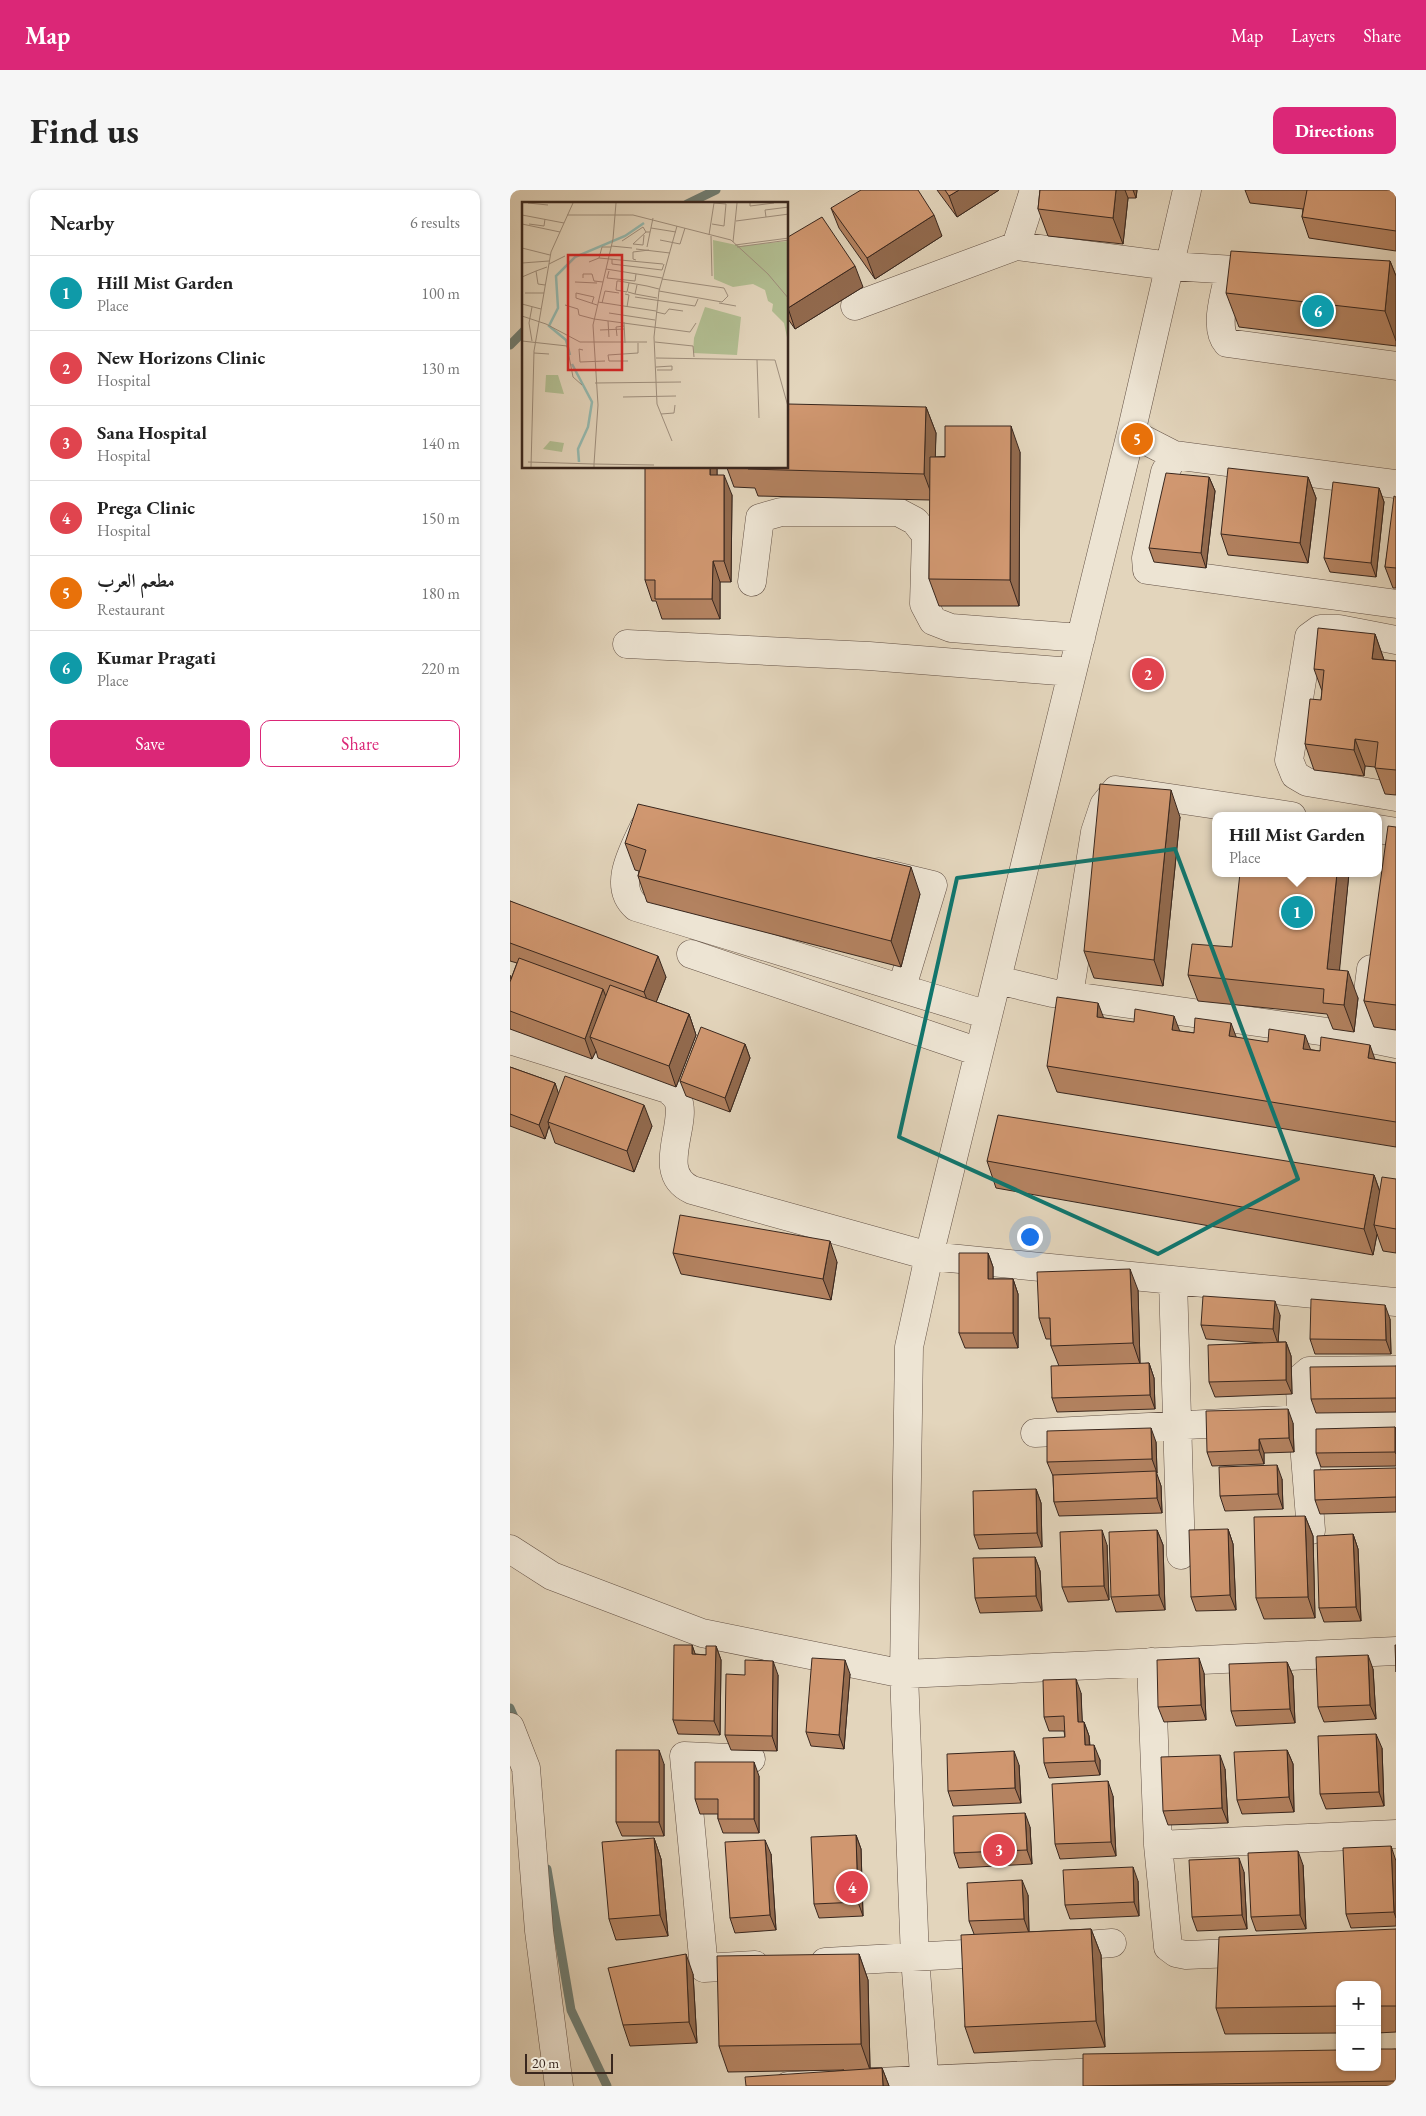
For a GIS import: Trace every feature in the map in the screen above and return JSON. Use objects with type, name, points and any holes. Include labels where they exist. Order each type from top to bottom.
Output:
[{"type":"street","points":[[1016,246],[1034,190]]},
{"type":"street","points":[[924,2082],[915,1958],[904,1674],[909,1347],[929,1256],[1131,434],[1187,190]]},
{"type":"street","points":[[856,306],[1016,246],[1170,266],[1288,273]]},
{"type":"street","points":[[1230,270],[1220,323],[1222,337],[1227,343],[1396,366]]},
{"type":"street","points":[[1131,434],[1174,455],[1396,484]]},
{"type":"street","points":[[1174,455],[1166,472],[1159,501],[1146,558],[1147,570],[1396,604]]},
{"type":"street","points":[[752,582],[760,518],[781,512],[898,512],[915,520],[926,535],[924,604],[933,621],[951,628],[1080,638]]},
{"type":"street","points":[[1396,640],[1338,630],[1320,629],[1309,637],[1289,760],[1295,775],[1306,782],[1396,797]]},
{"type":"street","points":[[627,644],[869,656],[1072,672]]},
{"type":"street","points":[[1069,995],[1095,832],[1104,804],[1116,790],[1265,812]]},
{"type":"street","points":[[673,824],[652,821],[644,827],[631,855],[623,885],[629,900],[636,907],[902,987],[988,1015]]},
{"type":"street","points":[[856,867],[934,885],[902,987]]},
{"type":"street","points":[[1362,1038],[1374,949]]},
{"type":"street","points":[[691,954],[979,1052]]},
{"type":"street","points":[[998,980],[1069,995],[1396,1044]]},
{"type":"street","points":[[510,1040],[667,1088],[677,1098],[680,1111],[674,1137],[674,1171],[682,1185],[929,1256],[1396,1302]]},
{"type":"street","points":[[1173,1280],[1181,1555]]},
{"type":"street","points":[[1311,1530],[1317,1475],[1302,1419],[1302,1377],[1309,1371],[1396,1370]]},
{"type":"street","points":[[1035,1433],[1302,1419],[1396,1419]]},
{"type":"street","points":[[510,1549],[552,1576],[702,1633],[904,1674],[1396,1651]]},
{"type":"street","points":[[1151,1662],[1158,1845],[1168,1947],[1176,1953],[1186,1955],[1281,1951]]},
{"type":"street","points":[[510,1727],[526,1768],[539,1931],[559,2086]]},
{"type":"street","points":[[751,1759],[684,1756],[704,1968],[915,1958],[1112,1943]]},
{"type":"street","points":[[1158,1845],[1396,1834]]},
{"type":"street","points":[[788,2086],[924,2082],[1150,2070]]},
{"type":"highlighted area","points":[[1175,849],[1298,1179],[1158,1254],[899,1137],[957,878]]},
{"type":"building","points":[[861,190],[918,190],[934,215],[867,258],[831,208]]},
{"type":"building","points":[[945,190],[959,190],[949,196]]},
{"type":"building","points":[[1040,190],[1116,190],[1113,218],[1038,209]]},
{"type":"building","points":[[1307,190],[1396,190],[1396,231],[1302,217]]},
{"type":"building","points":[[822,217],[855,266],[789,307],[789,236]]},
{"type":"building","points":[[1231,251],[1390,261],[1385,311],[1226,293]]},
{"type":"building","points":[[789,404],[926,407],[924,474],[748,469],[789,469]]},
{"type":"building","points":[[945,426],[1011,426],[1010,580],[929,579],[930,457],[945,457]]},
{"type":"building","points":[[1228,468],[1308,477],[1300,543],[1221,534]]},
{"type":"building","points":[[645,469],[710,469],[710,475],[724,475],[724,561],[713,561],[712,599],[655,599],[655,580],[645,580]]},
{"type":"building","points":[[1166,473],[1209,477],[1201,553],[1149,548]]},
{"type":"building","points":[[1333,482],[1379,488],[1371,563],[1324,558]]},
{"type":"building","points":[[1394,496],[1396,497],[1396,568],[1385,567]]},
{"type":"building","points":[[1318,628],[1375,634],[1372,659],[1396,661],[1396,770],[1375,768],[1378,742],[1355,739],[1354,750],[1305,744],[1310,699],[1321,700],[1324,670],[1314,669]]},
{"type":"building","points":[[1100,784],[1171,790],[1154,960],[1084,951]]},
{"type":"building","points":[[638,804],[911,867],[891,941],[638,876],[646,850],[625,843]]},
{"type":"building","points":[[1388,826],[1396,827],[1396,1005],[1364,1001]]},
{"type":"building","points":[[1240,877],[1337,877],[1327,969],[1348,971],[1344,1005],[1323,1003],[1324,989],[1188,975],[1192,944],[1232,947]]},
{"type":"building","points":[[510,901],[658,956],[644,992],[510,943]]},
{"type":"building","points":[[519,958],[603,989],[585,1039],[510,1011],[510,982]]},
{"type":"building","points":[[610,985],[689,1014],[669,1066],[590,1037]]},
{"type":"building","points":[[1057,997],[1098,1003],[1097,1017],[1134,1022],[1135,1009],[1174,1016],[1172,1030],[1194,1033],[1195,1018],[1231,1023],[1229,1036],[1268,1042],[1269,1029],[1305,1035],[1303,1049],[1320,1051],[1321,1037],[1370,1045],[1368,1058],[1396,1063],[1396,1122],[1047,1066]]},
{"type":"building","points":[[701,1027],[745,1044],[725,1098],[680,1081]]},
{"type":"building","points":[[510,1067],[555,1083],[539,1125],[510,1114]]},
{"type":"building","points":[[565,1076],[644,1105],[627,1151],[548,1122]]},
{"type":"building","points":[[998,1115],[1374,1175],[1364,1229],[987,1161]]},
{"type":"building","points":[[1382,1177],[1396,1179],[1396,1229],[1374,1225]]},
{"type":"building","points":[[680,1215],[830,1241],[823,1279],[673,1253]]},
{"type":"building","points":[[959,1253],[988,1253],[988,1279],[1013,1279],[1013,1333],[959,1333]]},
{"type":"building","points":[[1130,1269],[1133,1343],[1051,1346],[1050,1318],[1039,1318],[1037,1272]]},
{"type":"building","points":[[1203,1296],[1275,1301],[1273,1329],[1201,1325]]},
{"type":"building","points":[[1311,1299],[1385,1305],[1386,1340],[1310,1339]]},
{"type":"building","points":[[1286,1342],[1286,1380],[1209,1382],[1208,1345]]},
{"type":"building","points":[[1149,1363],[1150,1395],[1052,1398],[1051,1366]]},
{"type":"building","points":[[1396,1366],[1396,1398],[1311,1399],[1310,1367]]},
{"type":"building","points":[[1288,1409],[1289,1438],[1259,1439],[1259,1450],[1207,1452],[1206,1411]]},
{"type":"building","points":[[1395,1427],[1395,1452],[1316,1453],[1316,1429]]},
{"type":"building","points":[[1151,1428],[1152,1459],[1047,1462],[1047,1431]]},
{"type":"building","points":[[1277,1465],[1278,1494],[1220,1496],[1219,1467]]},
{"type":"building","points":[[1396,1468],[1396,1497],[1315,1500],[1314,1470]]},
{"type":"building","points":[[1156,1471],[1157,1498],[1054,1502],[1053,1475]]},
{"type":"building","points":[[1036,1489],[1037,1533],[974,1535],[973,1491]]},
{"type":"building","points":[[1305,1516],[1308,1597],[1256,1598],[1254,1517]]},
{"type":"building","points":[[1228,1529],[1230,1595],[1191,1597],[1189,1530]]},
{"type":"building","points":[[1102,1530],[1104,1586],[1062,1587],[1060,1532]]},
{"type":"building","points":[[1157,1530],[1159,1595],[1111,1597],[1109,1532]]},
{"type":"building","points":[[1353,1534],[1356,1607],[1319,1608],[1317,1536]]},
{"type":"building","points":[[1035,1557],[1036,1596],[975,1598],[973,1558]]},
{"type":"building","points":[[674,1645],[692,1645],[692,1654],[706,1655],[706,1646],[716,1646],[714,1721],[673,1720]]},
{"type":"building","points":[[1368,1655],[1370,1705],[1318,1707],[1316,1657]]},
{"type":"building","points":[[812,1658],[845,1660],[839,1735],[806,1732]]},
{"type":"building","points":[[1199,1658],[1201,1705],[1158,1707],[1157,1660]]},
{"type":"building","points":[[745,1660],[773,1661],[772,1736],[725,1735],[726,1674],[745,1675]]},
{"type":"building","points":[[1287,1662],[1290,1709],[1231,1711],[1229,1664]]},
{"type":"building","points":[[1076,1679],[1078,1722],[1084,1722],[1085,1745],[1094,1745],[1095,1761],[1044,1763],[1043,1738],[1065,1737],[1064,1716],[1044,1717],[1043,1680]]},
{"type":"building","points":[[1376,1734],[1379,1792],[1320,1794],[1318,1736]]},
{"type":"building","points":[[616,1750],[659,1750],[659,1822],[616,1822]]},
{"type":"building","points":[[1287,1750],[1289,1797],[1237,1800],[1234,1752]]},
{"type":"building","points":[[1014,1751],[1015,1788],[948,1791],[947,1754]]},
{"type":"building","points":[[1220,1755],[1222,1808],[1163,1811],[1161,1757]]},
{"type":"building","points":[[695,1762],[754,1762],[754,1819],[718,1819],[718,1799],[695,1799]]},
{"type":"building","points":[[1108,1781],[1111,1842],[1055,1844],[1052,1784]]},
{"type":"building","points":[[1025,1813],[1027,1850],[954,1853],[953,1816]]},
{"type":"building","points":[[856,1835],[858,1902],[814,1904],[811,1837]]},
{"type":"building","points":[[654,1838],[660,1915],[609,1919],[602,1842]]},
{"type":"building","points":[[765,1840],[770,1915],[730,1918],[725,1842]]},
{"type":"building","points":[[1391,1846],[1394,1912],[1346,1914],[1343,1848]]},
{"type":"building","points":[[1298,1851],[1300,1915],[1251,1917],[1248,1853]]},
{"type":"building","points":[[1239,1858],[1242,1915],[1192,1917],[1189,1860]]},
{"type":"building","points":[[1133,1867],[1134,1902],[1065,1905],[1063,1870]]},
{"type":"building","points":[[1022,1880],[1024,1919],[969,1921],[967,1883]]},
{"type":"building","points":[[1091,1929],[1096,2021],[965,2027],[961,1935]]},
{"type":"building","points":[[1396,1929],[1396,2006],[1381,2006],[1381,1981],[1336,1981],[1336,2006],[1216,2008],[1219,1937]]},
{"type":"building","points":[[686,1954],[689,2022],[623,2025],[608,1968]]},
{"type":"building","points":[[859,1954],[861,2044],[719,2046],[717,1956]]},
{"type":"building","points":[[1381,2049],[1396,2049],[1396,2081],[1083,2086],[1083,2054],[1336,2050],[1336,2071],[1381,2071]]},
{"type":"building","points":[[882,2068],[883,2086],[746,2086],[745,2077]]},
{"type":"waterway","points":[[691,202],[716,190]]},
{"type":"waterway","points":[[510,345],[522,333]]},
{"type":"waterway","points":[[510,1708],[517,1724]]},
{"type":"waterway","points":[[547,1869],[571,2010],[607,2086]]},
{"type":"place","name":"Kumar Pragati","points":[[1318,311]]},
{"type":"place","name":"مطعم العرب","points":[[1137,439]]},
{"type":"place","name":"New Horizons Clinic","points":[[1148,674]]},
{"type":"place","name":"Hill Mist Garden","points":[[1297,912]]},
{"type":"place","name":"Sana Hospital","points":[[999,1850]]},
{"type":"place","name":"Prega Clinic","points":[[852,1887]]}]
